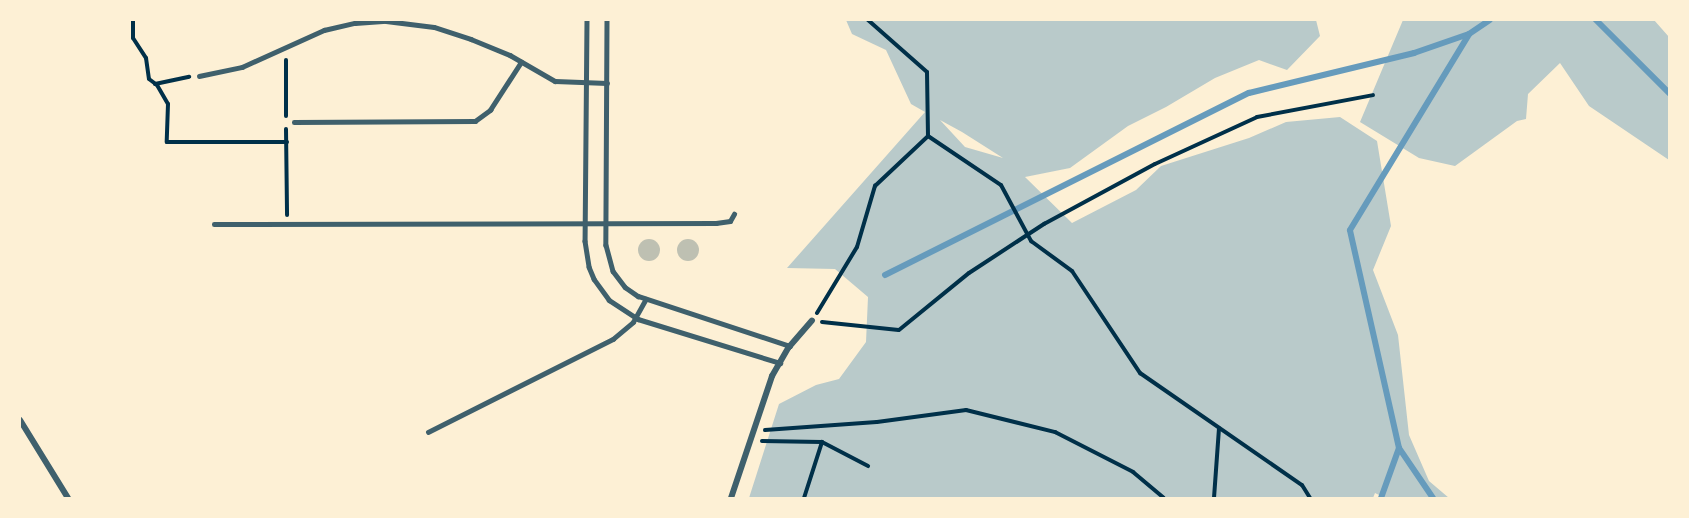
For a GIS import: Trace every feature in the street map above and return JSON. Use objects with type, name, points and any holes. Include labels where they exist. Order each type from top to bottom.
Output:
[{"type":"street","points":[[730,498],[763,398],[790,346],[812,321]]},
{"type":"street","points":[[20,420],[68,498]]},
{"type":"lane","points":[[587,20],[585,224],[586,249],[594,279],[609,300],[636,318],[780,363]]},
{"type":"lane","points":[[607,20],[606,251],[613,271],[625,287],[646,299],[790,346]]},
{"type":"lane","points":[[199,76],[242,67],[332,28],[370,22],[394,22],[452,32],[521,62],[555,81],[607,83]]},
{"type":"lane","points":[[294,122],[475,121],[490,110],[521,62]]},
{"type":"lane","points":[[214,224],[723,223],[730,221],[734,214]]},
{"type":"lane","points":[[428,432],[613,339],[636,318],[646,299]]},
{"type":"path","points":[[133,20],[135,43],[146,58],[149,79],[168,104],[167,142],[286,142]]},
{"type":"path","points":[[868,20],[927,72],[927,136],[875,186],[856,246],[812,321],[899,330],[969,273],[1027,235],[1155,164],[1257,117],[1373,95]]},
{"type":"path","points":[[286,47],[287,224]]},
{"type":"path","points":[[154,84],[199,76]]},
{"type":"path","points":[[927,136],[1001,185],[1030,241],[1072,271],[1140,373],[1302,485],[1310,498]]},
{"type":"path","points":[[752,430],[877,422],[966,410],[1055,432],[1133,472],[1164,498]]},
{"type":"path","points":[[1214,498],[1219,428]]},
{"type":"path","points":[[749,441],[822,442],[868,466]]},
{"type":"path","points":[[804,498],[822,442]]},
{"type":"shaded area","points":[[846,20],[1316,20],[1320,36],[1287,70],[1259,60],[1215,78],[1128,126],[1070,168],[1025,177],[1072,223],[1136,190],[1161,166],[1249,138],[1286,122],[1340,117],[1377,141],[1391,226],[1373,270],[1398,335],[1409,435],[1429,481],[1449,498],[1385,498],[1375,493],[1373,498],[749,498],[779,404],[816,385],[839,379],[866,342],[868,297],[835,269],[787,268],[925,112],[911,104],[886,50],[852,34]],"holes":[[[940,120],[1003,158],[965,147]]]},
{"type":"shaded area","points":[[1403,20],[1654,20],[1669,37],[1669,160],[1589,106],[1560,63],[1528,94],[1526,119],[1517,121],[1455,166],[1419,158],[1360,122]]},
{"type":"building","points":[[649,239],[657,242],[660,250],[657,258],[649,261],[641,258],[638,250],[641,242]]},
{"type":"building","points":[[688,239],[696,242],[699,250],[696,258],[688,261],[680,258],[677,250],[680,242]]},
{"type":"waterway","points":[[1433,498],[1399,448],[1350,230],[1469,34],[1490,20]]},
{"type":"waterway","points":[[1596,20],[1670,94]]},
{"type":"waterway","points":[[885,275],[1249,93],[1414,53],[1469,34]]},
{"type":"waterway","points":[[1381,498],[1399,448]]}]
